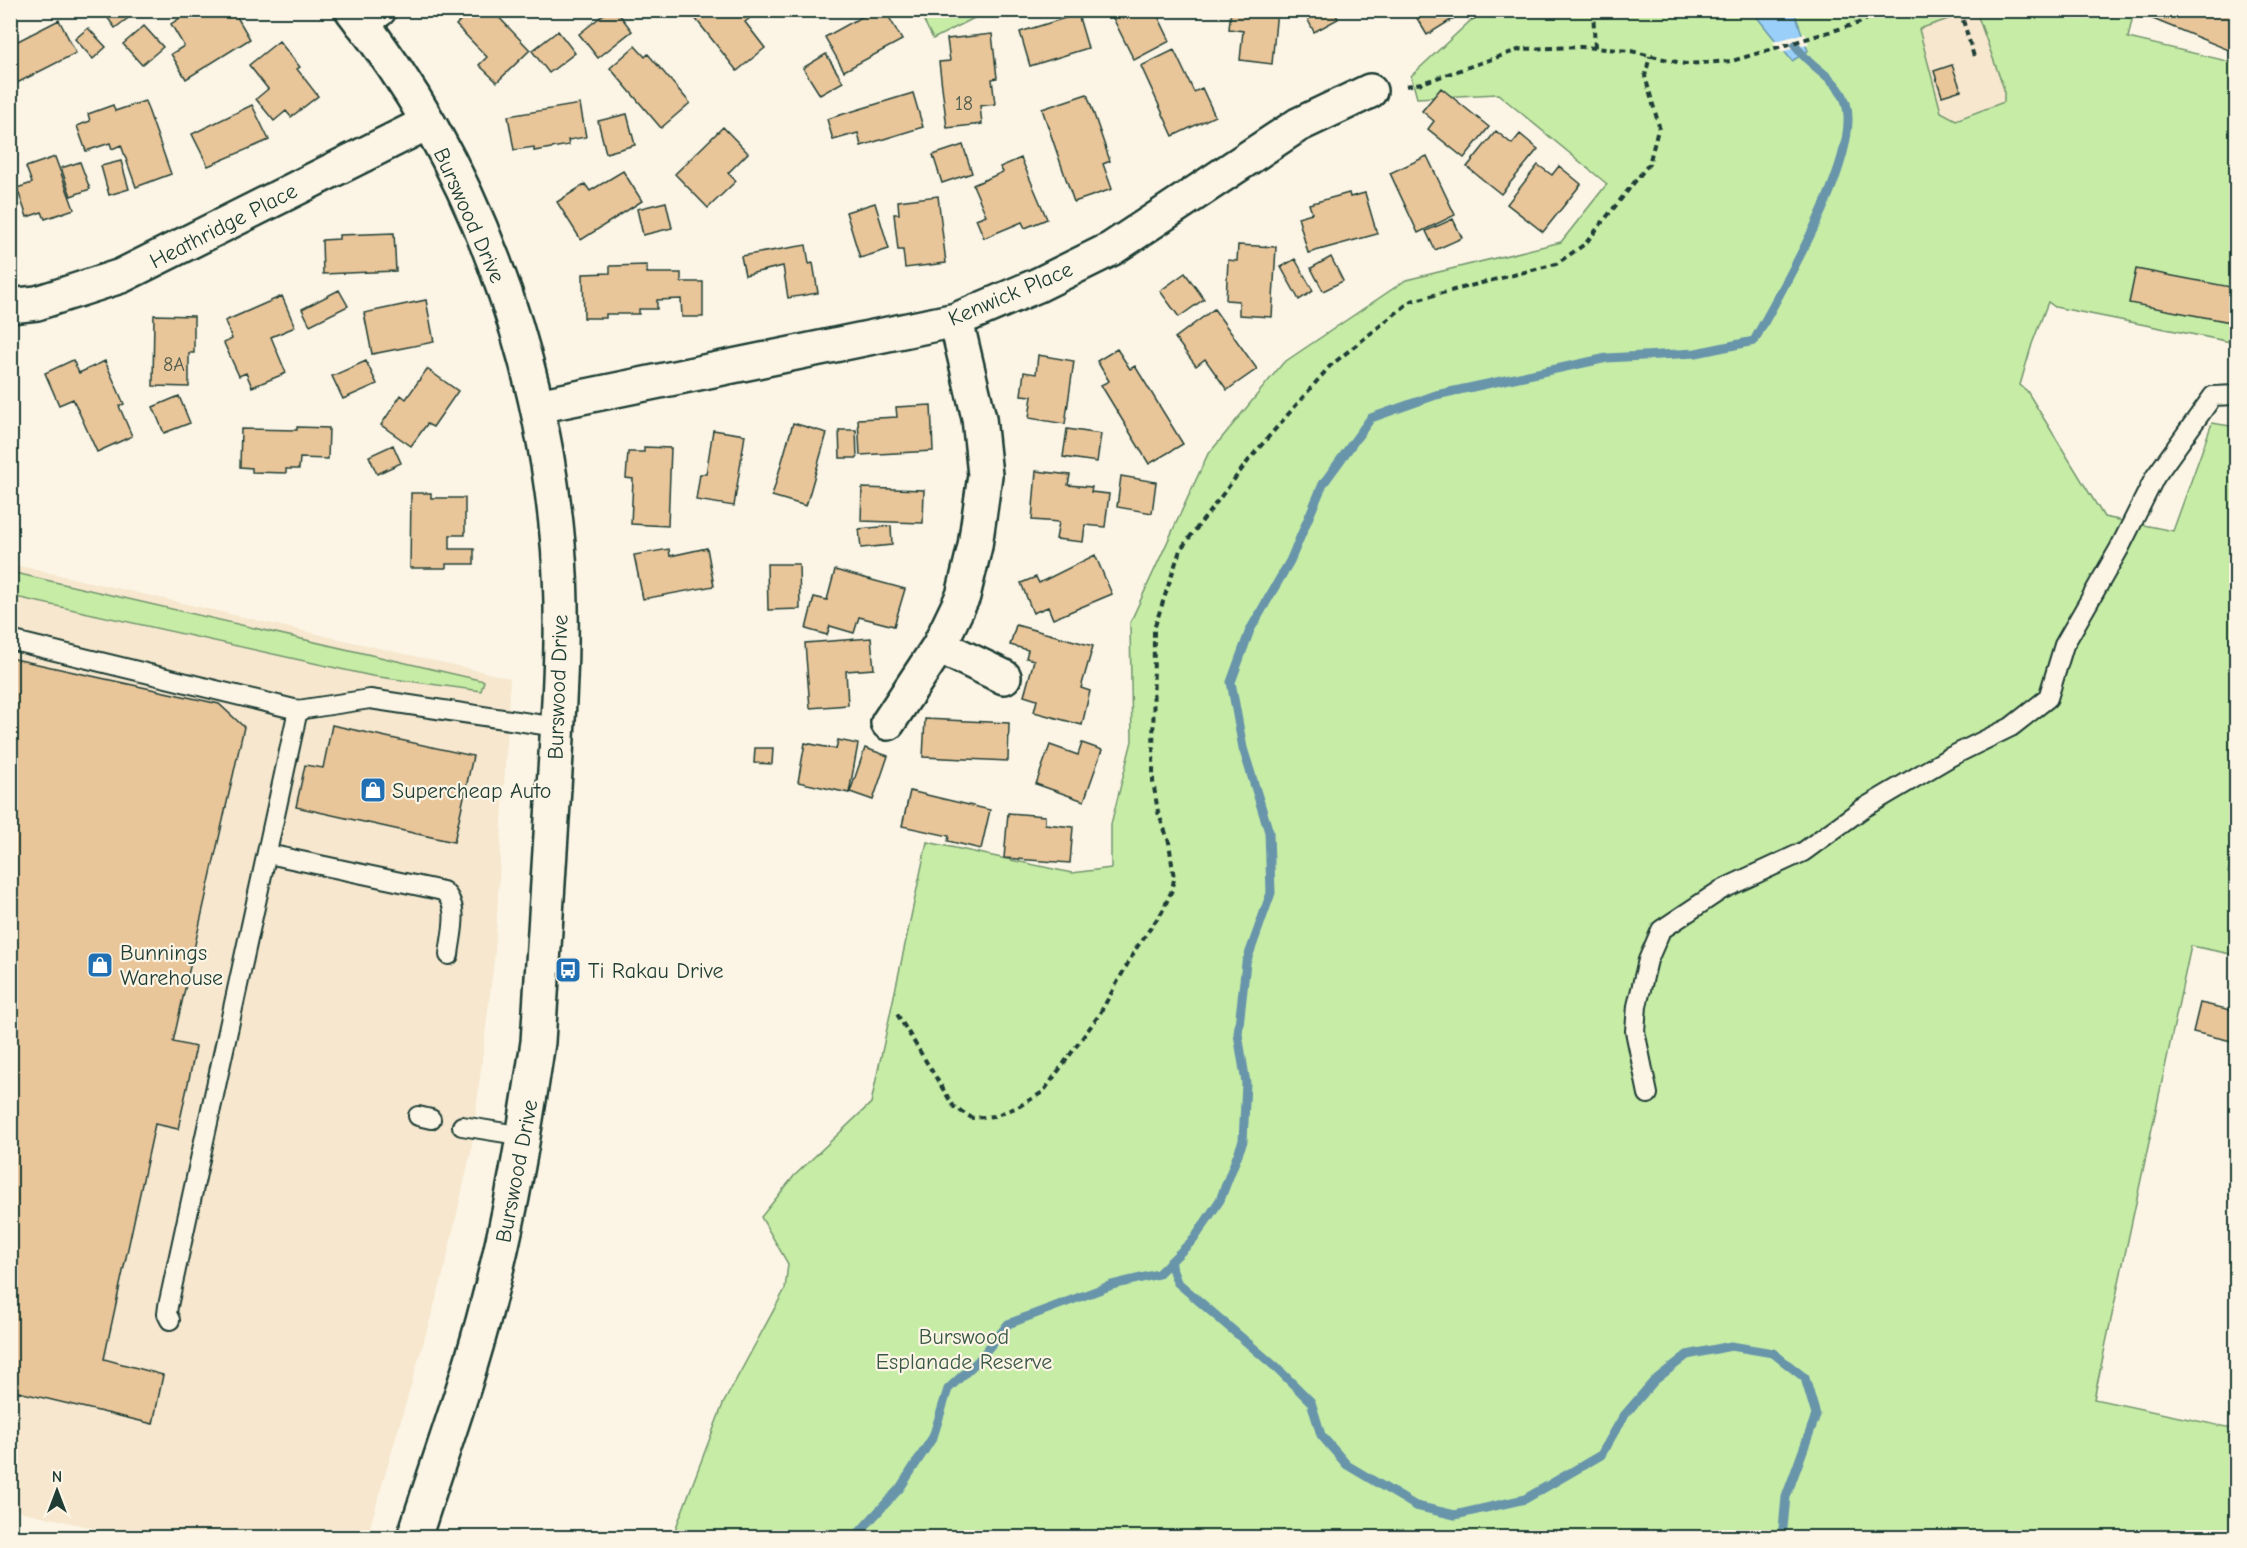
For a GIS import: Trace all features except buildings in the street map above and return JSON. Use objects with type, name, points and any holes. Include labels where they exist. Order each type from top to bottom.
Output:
[{"type":"street","name":"Burswood Drive","points":[[364,14],[454,172],[492,257],[525,355],[538,406],[550,469],[558,545],[560,619],[557,727],[538,1042],[524,1136],[488,1302],[414,1538]]},
{"type":"street","name":"Kenwick Place","points":[[538,406],[956,320],[1038,285],[1111,249],[1298,125],[1370,91]]},
{"type":"street","name":"Heathridge Place","points":[[10,306],[37,303],[121,276],[427,123]]},
{"type":"street","points":[[888,723],[939,646],[963,596],[975,546],[985,475],[979,418],[956,320]]},
{"type":"street","points":[[939,646],[1004,677]]},
{"type":"lane","points":[[1648,1094],[1635,1031],[1637,1006],[1648,960],[1661,930],[1720,890],[1803,852],[1862,809],[1950,757],[2011,727],[2048,698],[2064,645],[2119,549],[2155,477],[2213,396],[2236,395]]},
{"type":"lane","points":[[10,640],[298,710],[370,699],[557,727]]},
{"type":"lane","points":[[170,1320],[167,1314],[168,1306],[298,710]]},
{"type":"lane","points":[[268,854],[443,891],[449,896],[454,908],[449,955]]},
{"type":"lane","points":[[462,1126],[524,1136]]},
{"type":"path","points":[[1593,10],[1595,48]]},
{"type":"path","points":[[1960,10],[1975,60]]},
{"type":"path","points":[[1406,86],[1422,83],[1521,49],[1595,48],[1698,64],[1745,57],[1859,23],[1883,12]]},
{"type":"path","points":[[897,1014],[954,1107],[972,1119],[994,1116],[1018,1107],[1043,1092],[1098,1015],[1137,947],[1162,912],[1174,879],[1169,842],[1158,812],[1153,774],[1154,629],[1180,550],[1252,456],[1330,366],[1411,301],[1556,264],[1585,244],[1649,164],[1659,126],[1645,76],[1650,56]]},
{"type":"shaded area","points":[[1976,11],[2004,89],[2004,102],[1956,120],[1941,112],[1918,29]]},
{"type":"shaded area","points":[[11,564],[510,678],[495,952],[471,1152],[443,1275],[367,1537],[132,1537],[11,1509]]},
{"type":"green space","name":"Burswood Esplanade Reserve","points":[[1482,10],[1972,11],[1919,29],[1941,112],[1956,120],[2004,102],[2004,89],[1976,11],[2134,11],[2128,38],[2236,63],[2236,343],[2055,307],[2048,302],[2020,385],[2027,391],[2104,517],[2173,531],[2212,423],[2236,427],[2236,839],[2228,873],[2236,875],[2236,955],[2191,946],[2094,1399],[2236,1429],[2236,1537],[672,1538],[723,1404],[785,1289],[788,1264],[761,1217],[794,1176],[871,1103],[927,842],[1072,873],[1111,868],[1111,824],[1132,741],[1130,623],[1207,456],[1283,363],[1406,280],[1561,242],[1607,184],[1498,94],[1417,98],[1411,76]]},
{"type":"green space","points":[[919,11],[988,11],[933,39]]},
{"type":"green space","points":[[11,572],[484,681],[481,691],[372,676],[11,596]]},
{"type":"water","points":[[1752,11],[1794,11],[1808,51],[1792,61]]},
{"type":"pier","points":[[1805,33],[1809,44],[1781,52],[1773,42]]},
{"type":"waterway","points":[[854,1538],[900,1488],[933,1437],[948,1389],[978,1361],[1008,1324],[1112,1285],[1158,1274],[1194,1239],[1220,1200],[1243,1141],[1246,1083],[1238,1034],[1246,963],[1271,893],[1269,832],[1243,748],[1231,682],[1250,630],[1290,561],[1323,484],[1371,418],[1436,395],[1607,358],[1696,353],[1754,341],[1799,258],[1831,189],[1842,156],[1848,127],[1846,103],[1842,94],[1795,45]]},
{"type":"waterway","points":[[1170,1263],[1177,1282],[1279,1370],[1311,1402],[1321,1435],[1347,1465],[1416,1506],[1455,1515],[1525,1499],[1601,1455],[1623,1417],[1654,1381],[1687,1355],[1731,1346],[1773,1353],[1805,1378],[1816,1415],[1786,1497],[1782,1538]]},
{"type":"place","name":"Supercheap Auto","points":[[373,790]]},
{"type":"place","name":"Bunnings Warehouse","points":[[100,965]]},
{"type":"place","name":"Ti Rakau Drive","points":[[568,970]]}]
